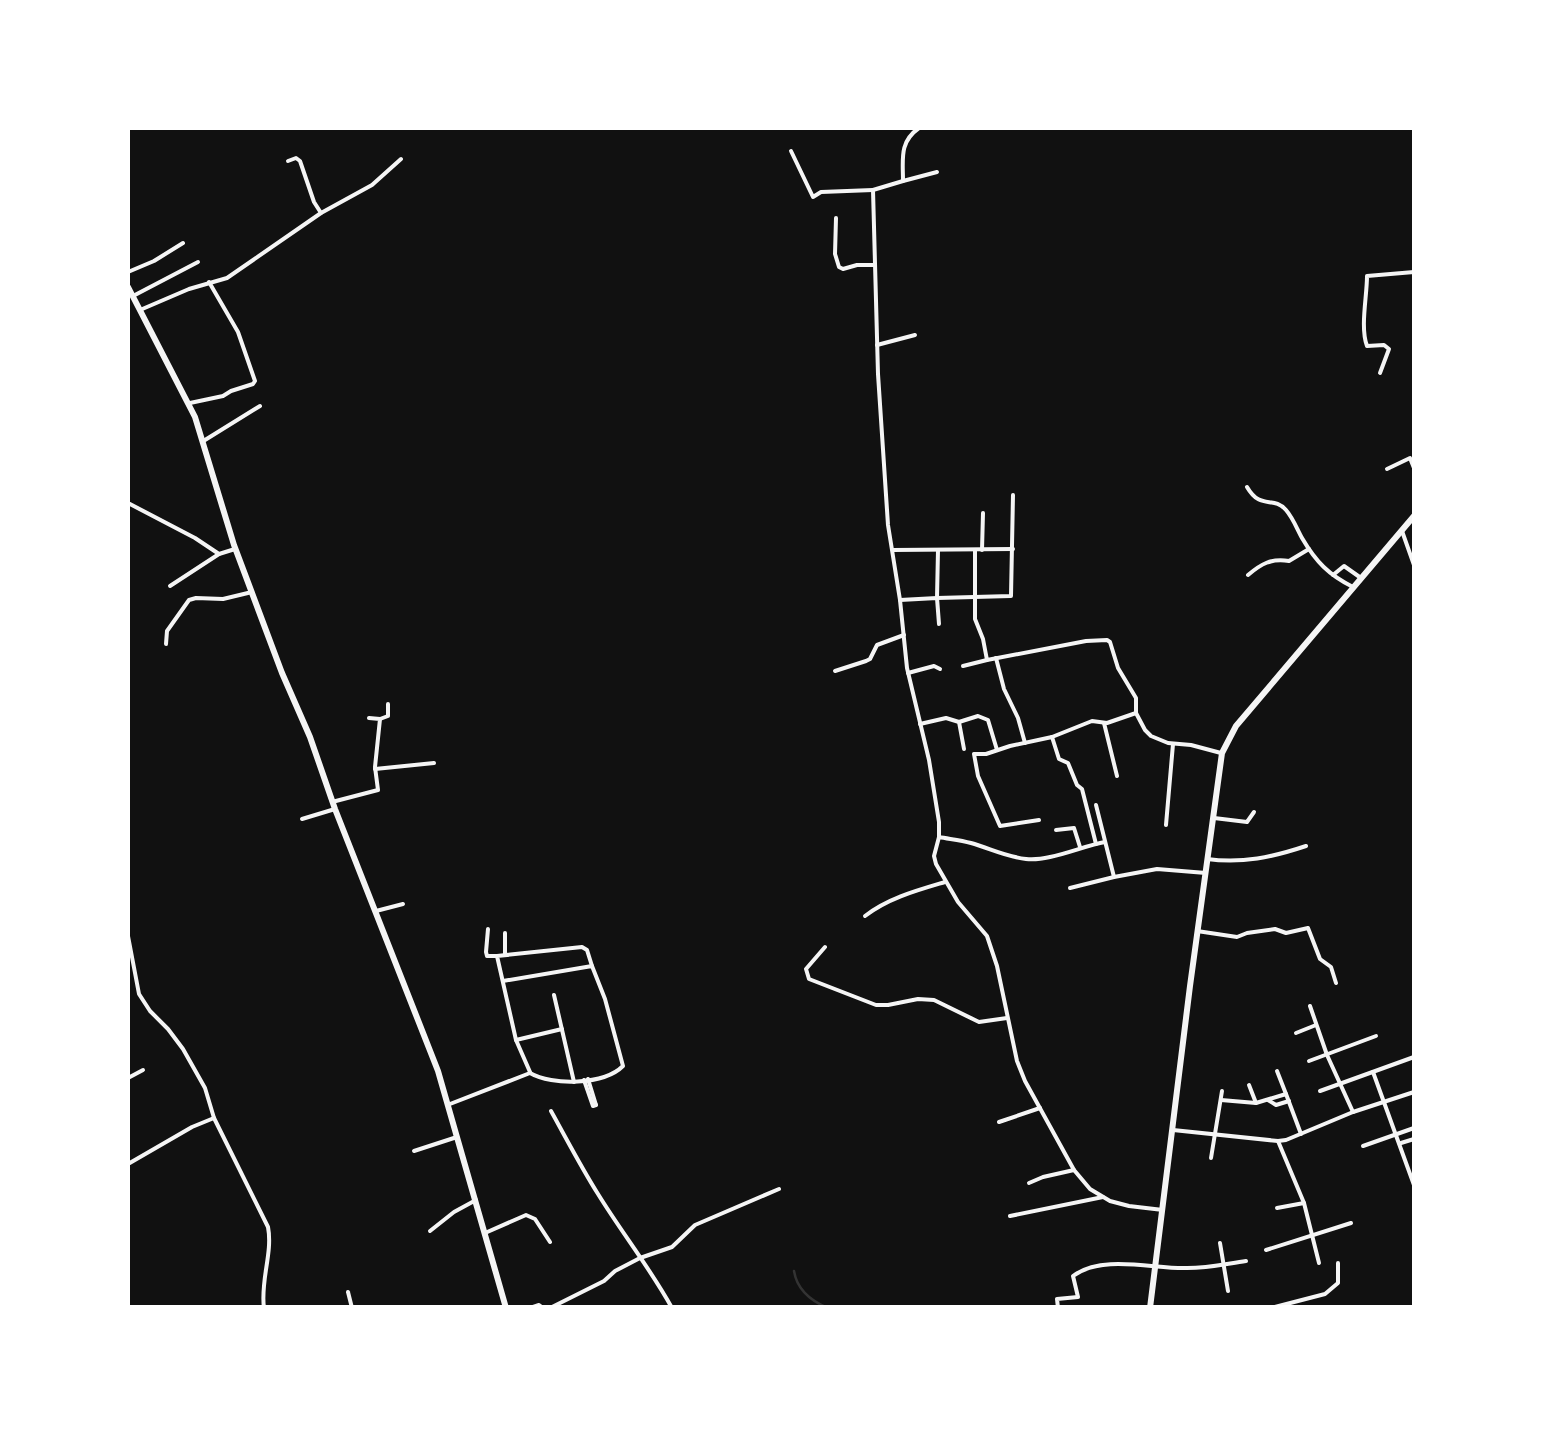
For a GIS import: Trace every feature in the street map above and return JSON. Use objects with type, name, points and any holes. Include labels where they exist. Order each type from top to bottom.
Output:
[{"type":"main road","points":[[128,287],[190,403],[234,545],[427,1041],[506,1308]]},
{"type":"main road","points":[[1150,1308],[1222,753],[1236,726],[1414,516]]},
{"type":"street","points":[[903,181],[904,142],[919,128]]},
{"type":"street","points":[[791,151],[813,197],[821,192],[872,190],[937,172]]},
{"type":"street","points":[[140,310],[232,275],[321,214],[372,185],[401,159]]},
{"type":"street","points":[[288,161],[300,161],[321,214]]},
{"type":"street","points":[[872,190],[888,525],[908,673],[939,822],[934,856],[958,902],[987,936],[1016,1061],[1074,1170],[1102,1197],[1163,1210]]},
{"type":"street","points":[[836,218],[835,254],[839,267],[874,265]]},
{"type":"street","points":[[128,272],[154,262],[184,243]]},
{"type":"street","points":[[133,296],[198,262]]},
{"type":"street","points":[[1380,374],[1389,349],[1384,345],[1367,346],[1364,340],[1366,276],[1414,272]]},
{"type":"street","points":[[190,403],[224,396],[255,381],[238,332],[209,282]]},
{"type":"street","points":[[877,345],[915,335]]},
{"type":"street","points":[[204,440],[260,406]]},
{"type":"street","points":[[1387,469],[1408,458],[1414,468]]},
{"type":"street","points":[[1247,487],[1257,500],[1280,505],[1288,512],[1309,548],[1332,576],[1353,587]]},
{"type":"street","points":[[900,600],[1012,595],[1013,495]]},
{"type":"street","points":[[128,504],[219,554]]},
{"type":"street","points":[[982,513],[974,597],[975,619],[988,660]]},
{"type":"street","points":[[1402,530],[1414,565]]},
{"type":"street","points":[[170,586],[234,545]]},
{"type":"street","points":[[1248,575],[1259,565],[1274,559],[1289,561],[1309,548]]},
{"type":"street","points":[[893,550],[1013,549]]},
{"type":"street","points":[[938,550],[939,624]]},
{"type":"street","points":[[1332,576],[1344,566],[1361,578]]},
{"type":"street","points":[[166,644],[166,631],[190,600],[223,599],[252,592]]},
{"type":"street","points":[[836,672],[870,659],[877,645],[904,635]]},
{"type":"street","points":[[963,666],[1107,640],[1136,698],[1140,723],[1150,736],[1222,753]]},
{"type":"street","points":[[996,658],[1025,743]]},
{"type":"street","points":[[908,673],[934,666],[940,669]]},
{"type":"street","points":[[369,718],[388,716],[388,704]]},
{"type":"street","points":[[1038,820],[1003,827],[998,824],[978,776],[976,754],[1052,737],[1092,720],[1104,723],[1136,713]]},
{"type":"street","points":[[920,724],[946,718],[958,722],[978,716],[988,720],[997,750]]},
{"type":"street","points":[[302,819],[376,791],[380,719]]},
{"type":"street","points":[[958,722],[964,749]]},
{"type":"street","points":[[1104,723],[1118,776]]},
{"type":"street","points":[[1052,737],[1059,759],[1068,763],[1082,790],[1096,844]]},
{"type":"street","points":[[1166,826],[1172,744]]},
{"type":"street","points":[[376,769],[434,763]]},
{"type":"street","points":[[1096,805],[1114,877]]},
{"type":"street","points":[[1214,818],[1247,822],[1254,812]]},
{"type":"street","points":[[1056,830],[1073,828],[1080,846]]},
{"type":"street","points":[[938,838],[1026,859],[1050,857],[1106,842]]},
{"type":"street","points":[[1207,859],[1252,861],[1306,846]]},
{"type":"street","points":[[1070,888],[1157,869],[1206,873]]},
{"type":"street","points":[[866,916],[889,902],[945,882]]},
{"type":"street","points":[[376,911],[403,904]]},
{"type":"street","points":[[1197,931],[1236,937],[1308,928],[1336,983]]},
{"type":"street","points":[[448,1104],[530,1073],[574,1082],[616,1072],[623,1064],[587,950],[582,947],[487,956],[488,929]]},
{"type":"street","points":[[505,933],[506,955]]},
{"type":"street","points":[[128,936],[140,994],[183,1049],[205,1088],[214,1118],[269,1231],[264,1308]]},
{"type":"street","points":[[825,947],[806,969],[808,978],[860,1000],[888,1005],[934,1000],[979,1022],[1007,1018]]},
{"type":"street","points":[[497,956],[516,1040],[530,1073]]},
{"type":"street","points":[[502,981],[592,966]]},
{"type":"street","points":[[554,995],[574,1082]]},
{"type":"street","points":[[1310,1006],[1353,1112]]},
{"type":"street","points":[[1296,1033],[1316,1025]]},
{"type":"street","points":[[516,1040],[562,1028]]},
{"type":"street","points":[[1309,1061],[1376,1036]]},
{"type":"street","points":[[1320,1090],[1414,1056]]},
{"type":"street","points":[[128,1078],[143,1070]]},
{"type":"street","points":[[1277,1071],[1301,1134]]},
{"type":"street","points":[[1373,1072],[1414,1184]]},
{"type":"street","points":[[1250,1085],[1256,1103]]},
{"type":"street","points":[[1211,1158],[1222,1091]]},
{"type":"street","points":[[1176,1130],[1278,1141],[1414,1092]]},
{"type":"street","points":[[1220,1100],[1256,1103],[1286,1094]]},
{"type":"street","points":[[1268,1100],[1276,1105],[1288,1101]]},
{"type":"street","points":[[999,1122],[1040,1108]]},
{"type":"street","points":[[550,1110],[598,1194],[672,1308]]},
{"type":"street","points":[[128,1164],[214,1118]]},
{"type":"street","points":[[1363,1146],[1414,1128]]},
{"type":"street","points":[[414,1151],[457,1137]]},
{"type":"street","points":[[1401,1144],[1414,1138]]},
{"type":"street","points":[[1278,1141],[1304,1203],[1319,1262]]},
{"type":"street","points":[[1029,1184],[1074,1170]]},
{"type":"street","points":[[550,1308],[604,1281],[615,1270],[678,1244],[694,1225],[779,1189]]},
{"type":"street","points":[[1010,1216],[1102,1197]]},
{"type":"street","points":[[430,1231],[476,1200]]},
{"type":"street","points":[[1277,1208],[1304,1203]]},
{"type":"street","points":[[485,1233],[526,1215],[534,1219],[550,1242]]},
{"type":"street","points":[[1266,1250],[1351,1223]]},
{"type":"street","points":[[1220,1243],[1228,1291]]},
{"type":"street","points":[[1058,1308],[1058,1299],[1078,1297],[1074,1276],[1078,1272],[1124,1264],[1200,1268],[1246,1260]]},
{"type":"street","points":[[1272,1308],[1325,1294],[1338,1283],[1338,1264]]},
{"type":"street","points":[[348,1292],[352,1308]]},
{"type":"street","points":[[530,1308],[543,1308]]},
{"type":"waterway","points":[[794,1271],[806,1294],[828,1308]]}]
